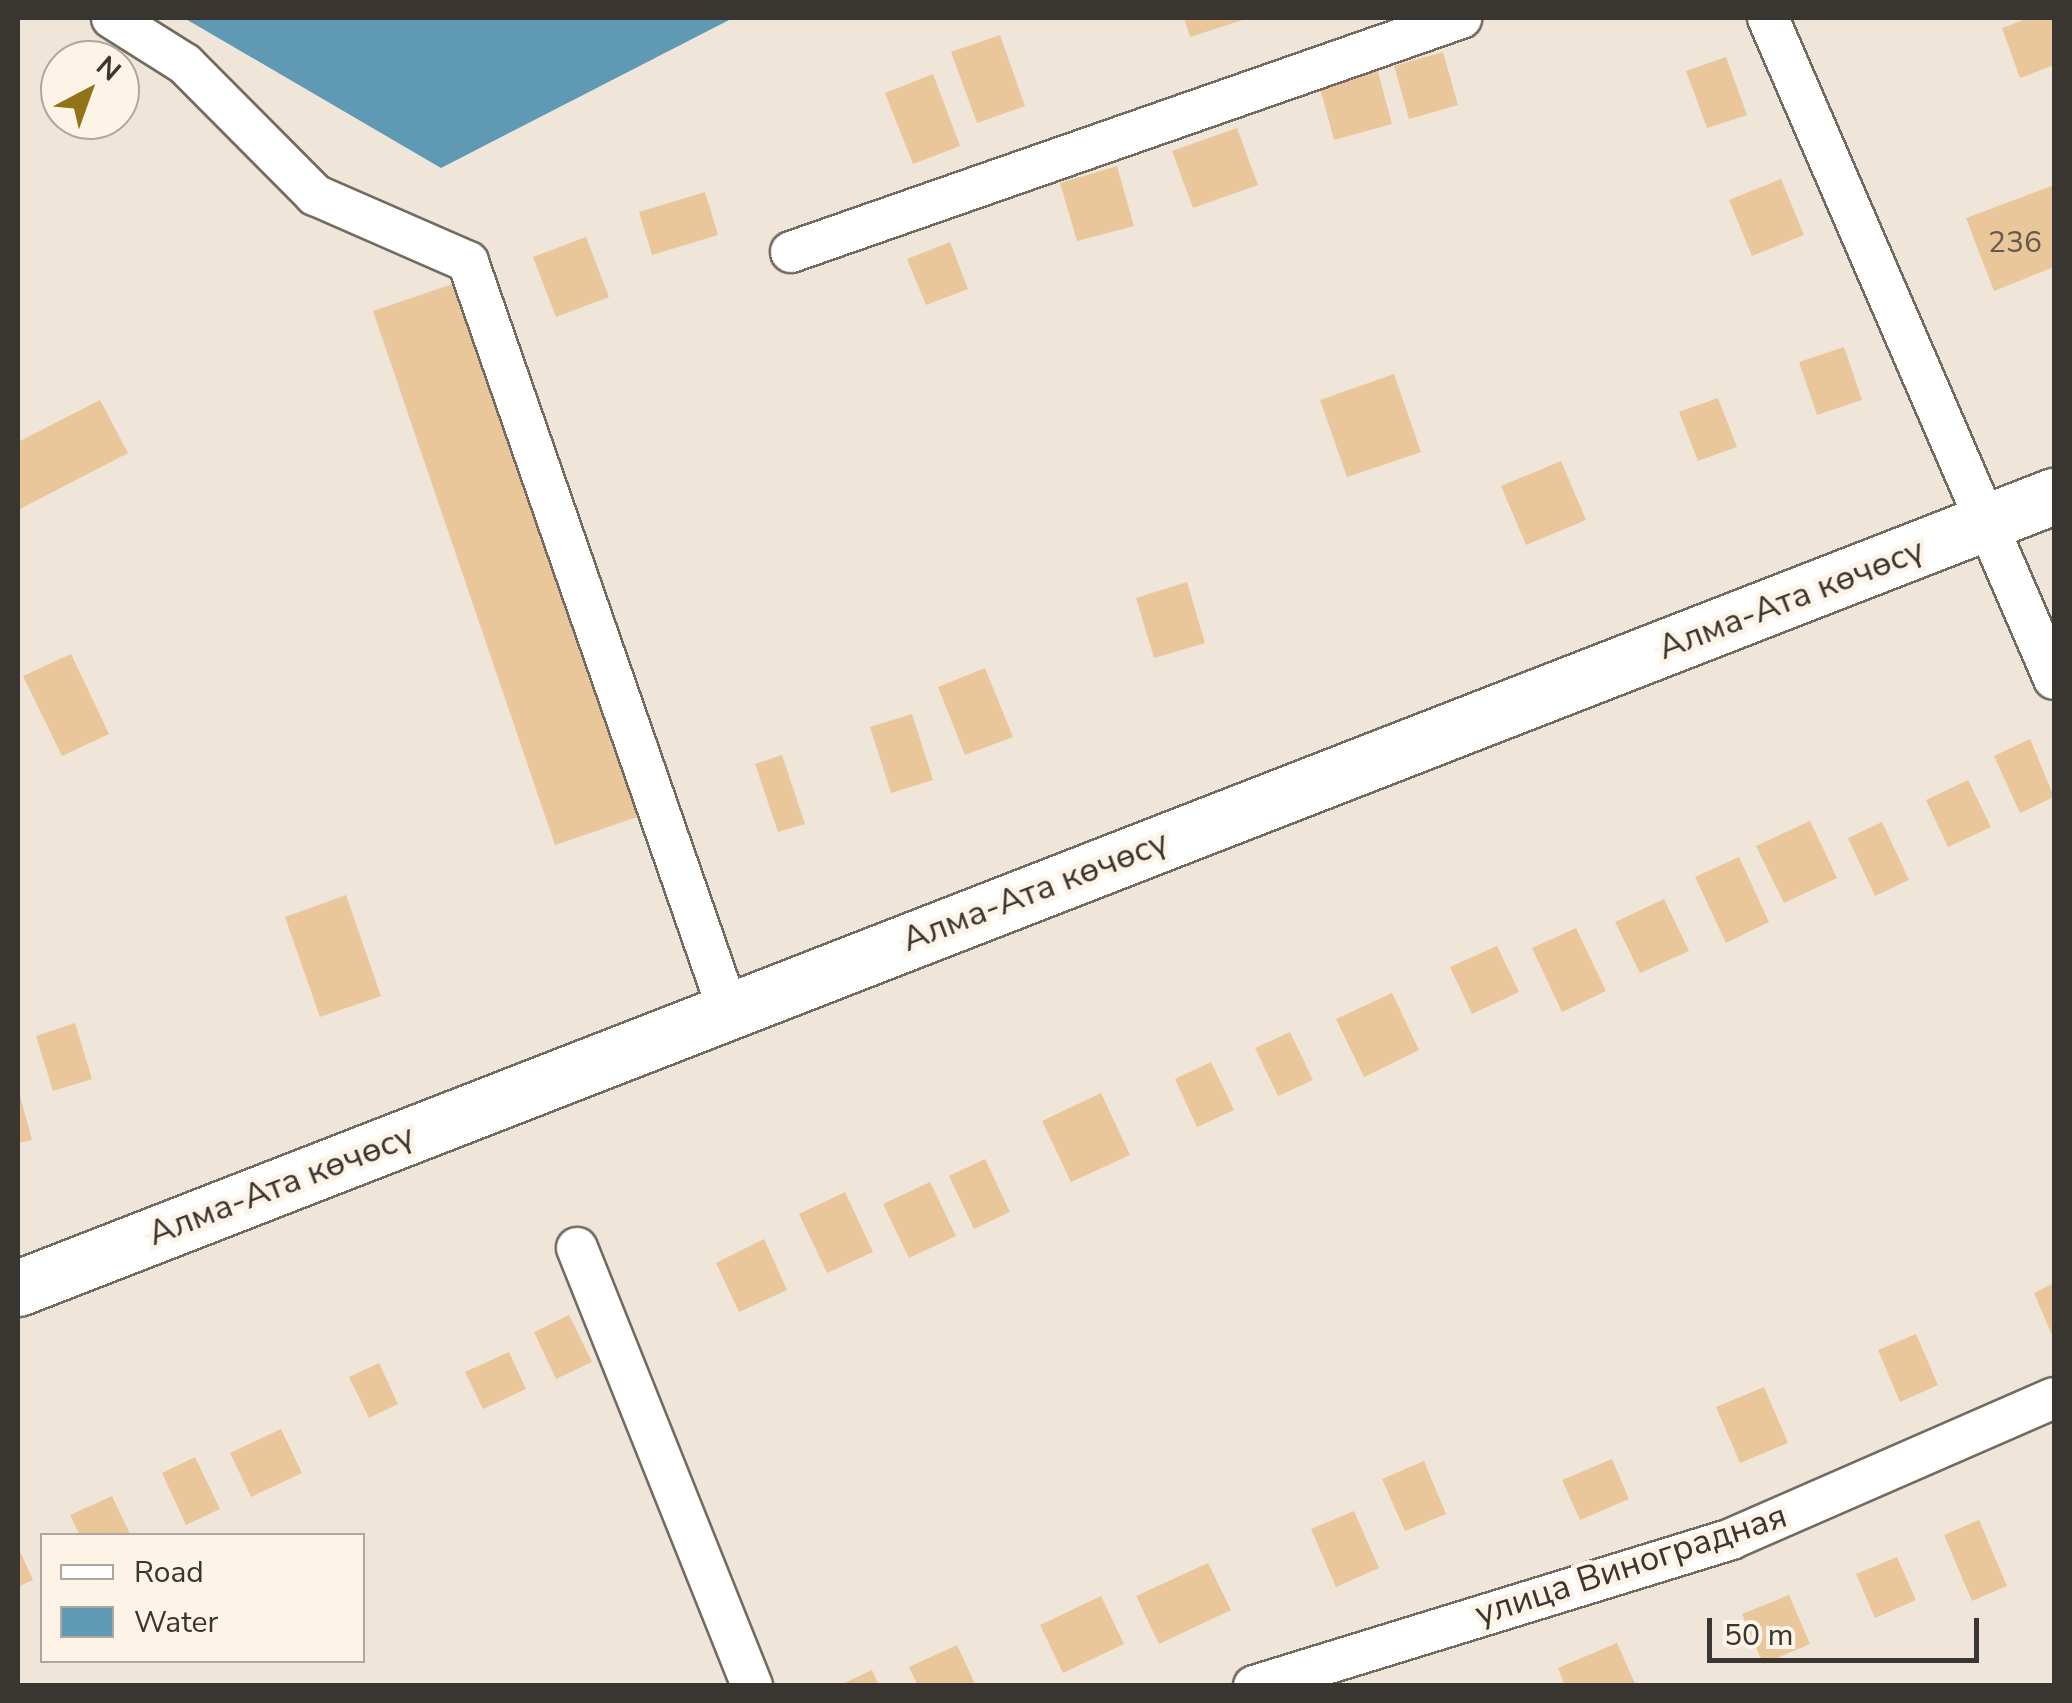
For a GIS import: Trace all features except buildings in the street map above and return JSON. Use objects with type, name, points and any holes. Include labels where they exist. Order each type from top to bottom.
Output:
[{"type":"highway","name":"Алма-Ата көчөсү","points":[[18,1288],[2054,496]]},
{"type":"street","points":[[112,18],[185,64],[315,194],[468,262],[728,1010]]},
{"type":"street","points":[[791,252],[1462,18]]},
{"type":"street","points":[[1768,18],[1991,521],[2054,678]]},
{"type":"street","points":[[577,1248],[752,1686]]},
{"type":"street","name":"улица Виноградная","points":[[1254,1686],[1731,1539],[2054,1398]]},
{"type":"water","points":[[184,18],[733,18],[441,168]]}]
